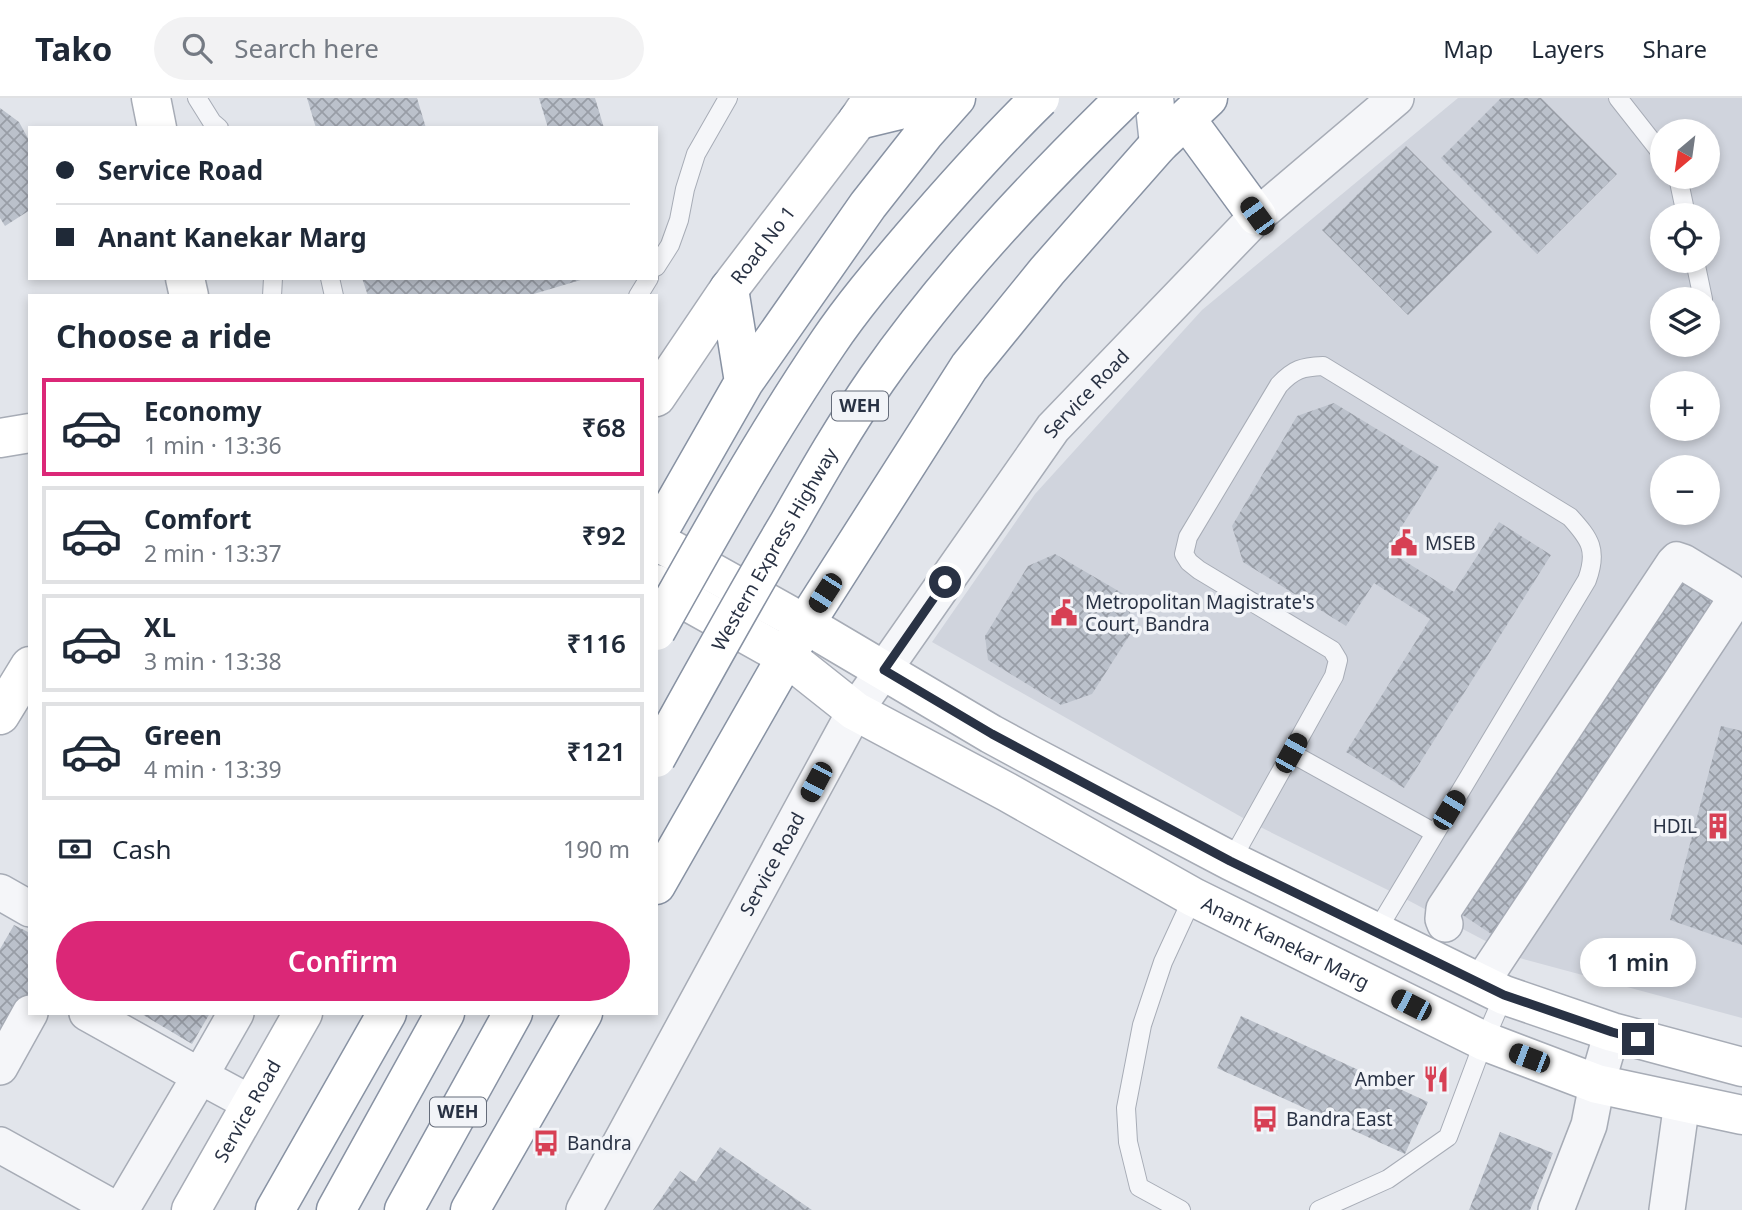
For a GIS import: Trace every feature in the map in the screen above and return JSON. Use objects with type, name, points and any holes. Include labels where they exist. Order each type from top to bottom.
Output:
[{"type":"main road","points":[[151,98],[157,126]]},
{"type":"main road","points":[[865,109],[949,98]]},
{"type":"main road","points":[[658,534],[744,382],[868,205],[956,98]]},
{"type":"main road","points":[[658,627],[828,342],[872,284],[939,205],[1041,98]]},
{"type":"main road","name":"Western Express Highway","points":[[658,754],[829,454],[877,380],[920,321],[983,245],[1058,164],[1125,98]]},
{"type":"main road","points":[[1154,98],[1184,120],[1257,216]]},
{"type":"main road","name":"Road No 1","points":[[658,394],[729,289],[865,109]]},
{"type":"main road","points":[[658,882],[805,624],[969,368],[1047,271],[1184,120]]},
{"type":"main road","points":[[729,289],[744,382]]},
{"type":"main road","points":[[0,438],[28,433]]},
{"type":"main road","points":[[658,539],[1003,741],[1230,861],[1492,989],[1612,1032],[1742,1067]]},
{"type":"main road","name":"Anant Kanekar Marg","points":[[658,585],[787,657],[855,710],[1193,897],[1484,1041],[1597,1084],[1742,1115]]},
{"type":"main road","name":"Service Road","points":[[191,1210],[302,1015]]},
{"type":"main road","points":[[275,1210],[386,1015]]},
{"type":"main road","name":"WEH","points":[[335,1210],[444,1015]]},
{"type":"main road","name":"WEH","points":[[404,1210],[512,1015]]},
{"type":"main road","points":[[470,1210],[582,1015]]},
{"type":"street","name":"Service Road","points":[[584,1210],[855,710],[1053,428],[1257,216],[1396,98]]},
{"type":"street","points":[[1445,924],[1444,909],[1674,563],[1677,560],[1683,562],[1728,590],[1733,595],[1729,609],[1492,989]]},
{"type":"street","points":[[0,892],[28,908]]},
{"type":"street","points":[[0,1067],[29,1015]]},
{"type":"street","points":[[92,1015],[252,1104]]},
{"type":"street","points":[[0,1145],[119,1210],[235,1015]]},
{"type":"street","points":[[1556,1210],[1589,1125],[1612,1032]]},
{"type":"street","points":[[1667,1210],[1682,1102]]},
{"type":"lane","points":[[197,98],[217,126]]},
{"type":"lane","points":[[658,264],[670,246],[679,220],[696,154],[728,98]]},
{"type":"lane","points":[[1618,98],[1650,139]]},
{"type":"lane","points":[[1230,861],[1334,676],[1338,660],[1332,650],[1199,570],[1184,554],[1188,537],[1279,385],[1290,373],[1303,367],[1323,366],[1570,517],[1586,535],[1592,553],[1587,580],[1376,932]]},
{"type":"lane","points":[[1291,753],[1435,834]]},
{"type":"lane","points":[[1181,1210],[1139,1187],[1128,1142],[1125,1108],[1142,1025],[1163,962],[1193,897]]},
{"type":"lane","points":[[1319,1210],[1388,1179],[1448,1137],[1484,1041],[1492,989]]},
{"type":"shaded area","points":[[1458,98],[1742,98],[1742,1018],[1516,957],[1252,823],[932,642],[1035,494],[1202,310]]},
{"type":"building","points":[[307,98],[417,98],[425,126],[315,126]]},
{"type":"building","points":[[539,98],[595,98],[603,126],[547,126]]},
{"type":"building","points":[[1501,98],[1541,98],[1617,174],[1537,254],[1441,158]]},
{"type":"building","points":[[0,108],[19,122],[28,138],[28,211],[5,226],[0,218]]},
{"type":"building","points":[[1406,146],[1492,232],[1408,315],[1322,230]]},
{"type":"building","points":[[363,280],[581,280],[534,294],[367,294]]},
{"type":"building","points":[[1334,403],[1439,467],[1387,550],[1454,592],[1499,522],[1551,555],[1404,788],[1346,752],[1430,619],[1374,583],[1346,626],[1243,562],[1232,526],[1297,416]]},
{"type":"building","name":"Metropolitan Magistrate's Court, Bandra","points":[[1055,554],[1127,596],[1133,630],[1092,694],[1061,705],[988,660],[985,636],[1028,566]]},
{"type":"building","points":[[1678,568],[1725,599],[1502,941],[1455,910]]},
{"type":"building","name":"HDIL","points":[[1721,726],[1742,731],[1742,945],[1670,920]]},
{"type":"building","points":[[14,925],[28,932],[28,995],[0,1043],[0,949]]},
{"type":"building","points":[[143,1015],[209,1015],[192,1044]]},
{"type":"building","points":[[1241,1016],[1428,1102],[1405,1154],[1217,1068]]},
{"type":"building","points":[[1500,1132],[1553,1153],[1530,1210],[1469,1210]]},
{"type":"building","points":[[720,1147],[812,1210],[653,1210],[680,1171],[696,1182]]},
{"type":"place","name":"MSEB","points":[[1404,543]]},
{"type":"place","name":"Metropolitan Magistrate's Court, Bandra","points":[[1064,613]]},
{"type":"place","name":"HDIL","points":[[1718,826]]},
{"type":"place","name":"Amber","points":[[1436,1079]]},
{"type":"place","name":"Bandra East","points":[[1265,1119]]},
{"type":"place","name":"Bandra","points":[[546,1143]]},
{"type":"route","points":[[945,582],[884,670],[992,734],[1230,861],[1504,995],[1638,1039]]}]
